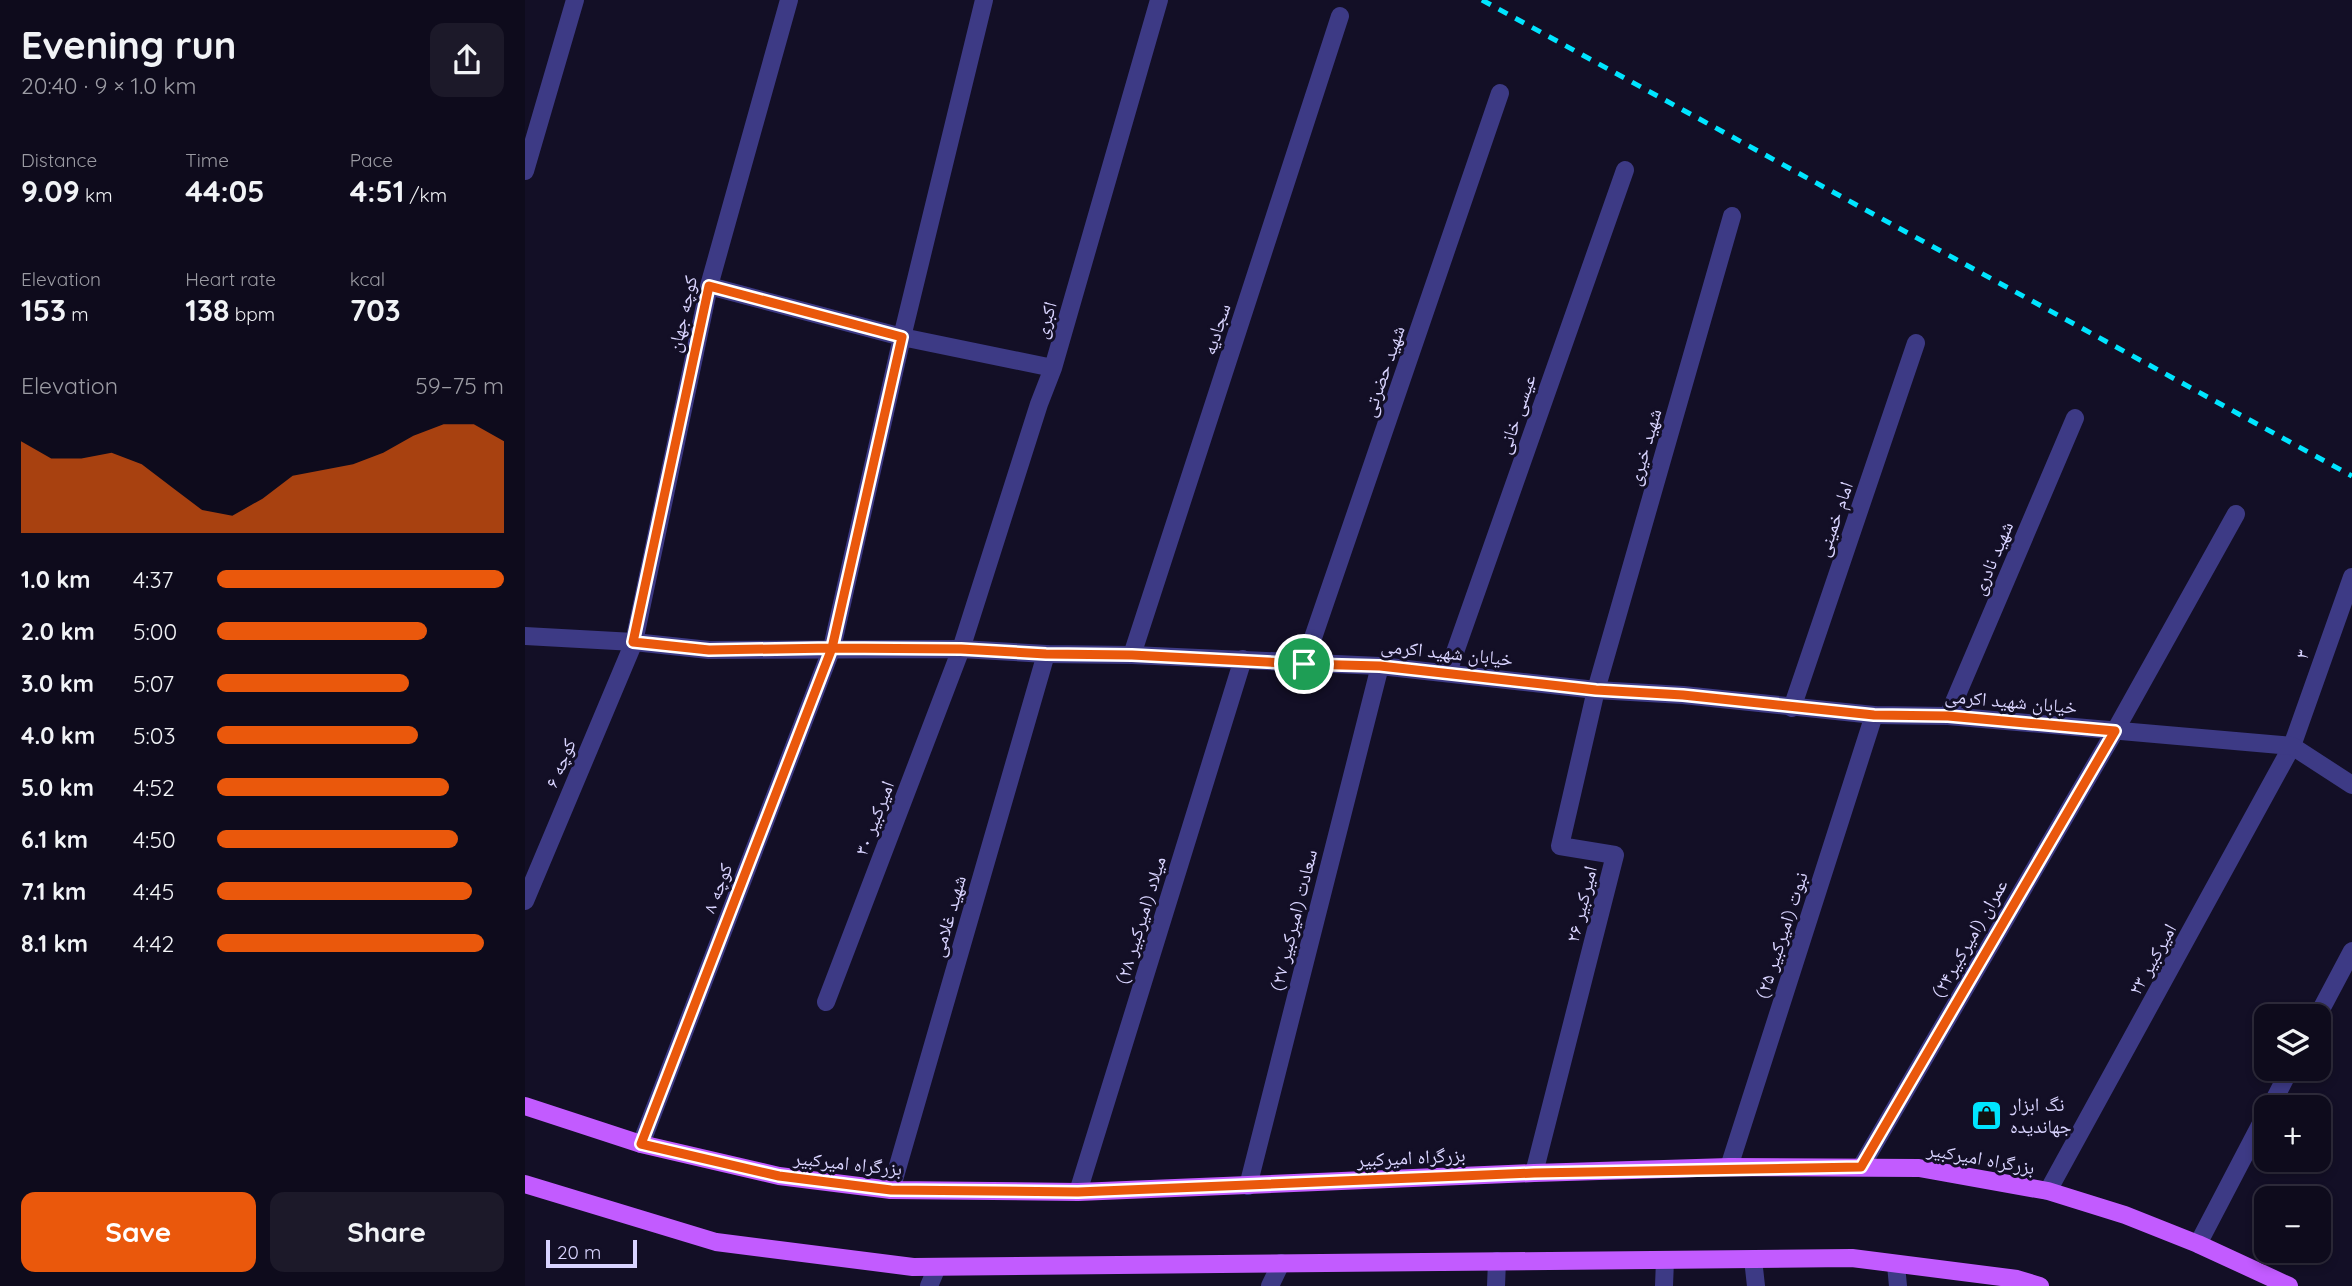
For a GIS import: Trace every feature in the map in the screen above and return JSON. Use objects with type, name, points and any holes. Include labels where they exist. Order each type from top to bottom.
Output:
[{"type":"main road","name":"بزرگراه امیرکبیر","points":[[525,1106],[641,1144],[779,1176],[891,1190],[1078,1192],[1729,1167],[1919,1168],[2048,1191],[2125,1215],[2199,1244],[2289,1286]]},
{"type":"main road","points":[[525,1184],[716,1242],[913,1267],[1852,1258],[2040,1286]]},
{"type":"street","points":[[525,171],[575,0]]},
{"type":"street","name":"کوچه جهان","points":[[633,642],[709,286],[789,0]]},
{"type":"street","name":"کوچه ۸","points":[[641,1144],[832,648],[902,337],[984,0]]},
{"type":"street","name":"اکبری","points":[[961,649],[1039,404],[1053,368],[1159,0]]},
{"type":"street","name":"سجادیه","points":[[1132,655],[1340,16]]},
{"type":"street","name":"شهید حضرتی","points":[[1304,664],[1500,93]]},
{"type":"street","name":"عیسی خانی","points":[[1448,671],[1625,170]]},
{"type":"street","name":"شهید خیری","points":[[1596,690],[1733,216]]},
{"type":"street","points":[[709,286],[902,337],[1053,368]]},
{"type":"street","name":"امام خمینی","points":[[1792,708],[1916,343]]},
{"type":"street","name":"شهید نادری","points":[[1948,716],[2075,418]]},
{"type":"street","name":"عمران (امیرکبیر۲۴)","points":[[1861,1167],[2115,731],[2235,514]]},
{"type":"street","name":"۳","points":[[2292,746],[2352,576]]},
{"type":"street","name":"خیابان شهید اکرمی","points":[[525,636],[633,642],[709,650],[961,649],[1243,659],[1448,671],[1596,690],[1683,695],[1792,708],[1874,715],[1948,716],[2292,746],[2352,785]]},
{"type":"street","name":"کوچه ۶","points":[[525,901],[633,642]]},
{"type":"street","name":"امیرکبیر ۳۰","points":[[826,1002],[961,649]]},
{"type":"street","name":"شهید غلامی","points":[[891,1190],[1046,654]]},
{"type":"street","name":"میلاد (امیرکبیر ۲۸)","points":[[1078,1192],[1243,659]]},
{"type":"street","name":"سعادت (امیرکبیر ۲۷)","points":[[1248,1186],[1380,666]]},
{"type":"street","name":"امیرکبیر ۲۶","points":[[1534,1173],[1615,855],[1560,846],[1596,690]]},
{"type":"street","name":"نبوت (امیرکبیر ۲۵)","points":[[1729,1167],[1874,715]]},
{"type":"street","name":"امیرکبیر ۲۳","points":[[2048,1191],[2292,746]]},
{"type":"street","points":[[2324,1004],[2352,951]]},
{"type":"street","points":[[2199,1244],[2254,1137]]},
{"type":"street","points":[[1753,1259],[1756,1286]]},
{"type":"street","points":[[1664,1286],[1665,1260]]},
{"type":"street","points":[[1496,1286],[1497,1261]]},
{"type":"street","points":[[1270,1286],[1281,1263]]},
{"type":"street","points":[[1896,1265],[1898,1286]]},
{"type":"street","points":[[929,1286],[937,1267]]},
{"type":"railway","points":[[1482,0],[2352,476]]},
{"type":"place","name":"نگ ابزار جهاندیده","points":[[1987,1115]]},
{"type":"route","points":[[1304,664],[1243,659],[961,649],[832,648],[902,337],[709,286],[633,642],[709,650],[832,648],[641,1144],[779,1176],[891,1190],[1078,1192],[1534,1173],[1729,1167],[1861,1167],[2115,731],[1948,716],[1874,715],[1792,708],[1683,695],[1596,690],[1448,671],[1304,664]]}]
